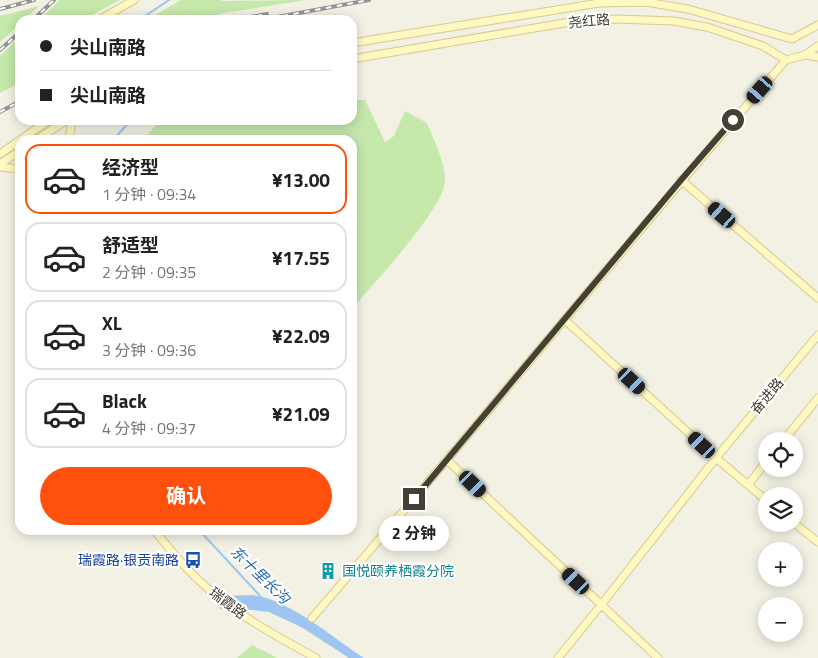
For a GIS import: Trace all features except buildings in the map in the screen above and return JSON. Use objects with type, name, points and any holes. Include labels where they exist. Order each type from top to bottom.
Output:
[{"type":"street","points":[[108,15],[134,0]]},
{"type":"street","name":"尧红路","points":[[357,41],[599,3],[646,2],[688,9],[792,39],[818,25]]},
{"type":"street","name":"尧红路","points":[[357,58],[570,22],[617,18],[673,21],[707,27],[763,46],[786,60]]},
{"type":"street","points":[[312,618],[566,320],[681,180],[786,60],[805,55],[818,46]]},
{"type":"street","points":[[805,55],[818,57]]},
{"type":"street","points":[[27,135],[42,125]]},
{"type":"street","points":[[44,135],[58,125]]},
{"type":"street","points":[[0,154],[15,144]]},
{"type":"street","points":[[0,166],[15,155]]},
{"type":"street","points":[[0,166],[15,168]]},
{"type":"street","points":[[681,180],[818,298]]},
{"type":"street","points":[[566,320],[716,458],[758,493]]},
{"type":"street","name":"奋进路","points":[[558,658],[716,458],[818,335]]},
{"type":"street","points":[[790,432],[818,398]]},
{"type":"street","points":[[447,460],[658,658]]},
{"type":"street","points":[[748,485],[758,472]]},
{"type":"street","points":[[803,530],[818,542]]},
{"type":"street","name":"瑞霞路","points":[[158,535],[188,570],[212,592],[268,632],[316,658]]},
{"type":"green space","points":[[60,0],[120,0],[92,15],[44,15]]},
{"type":"green space","points":[[181,0],[306,0],[216,15],[156,15]]},
{"type":"green space","points":[[39,6],[29,15],[15,15],[15,28],[0,42],[0,16]]},
{"type":"green space","points":[[15,42],[15,86],[0,93],[0,56]]},
{"type":"green space","points":[[357,100],[365,100],[385,142],[394,136],[405,111],[427,123],[441,159],[445,181],[442,193],[421,227],[391,265],[357,303],[357,135],[147,135],[156,125],[357,125]]},
{"type":"green space","points":[[252,645],[278,658],[237,658]]},
{"type":"water","points":[[252,595],[266,598],[296,611],[364,658],[349,658],[303,628],[269,612],[221,609],[219,607],[219,598],[222,596]]},
{"type":"waterway","name":"东十里长沟","points":[[146,15],[169,0]]},
{"type":"waterway","name":"东十里长沟","points":[[118,135],[126,125]]},
{"type":"waterway","name":"东十里长沟","points":[[204,535],[262,598]]},
{"type":"railway","points":[[0,9],[34,0]]},
{"type":"railway","points":[[38,15],[54,0]]},
{"type":"railway","points":[[288,15],[369,0]]},
{"type":"railway","points":[[262,15],[267,14]]},
{"type":"railway","points":[[0,50],[15,36]]},
{"type":"railway","points":[[0,112],[15,104]]},
{"type":"place","name":"瑞霞路·银贡南路","points":[[193,560]]},
{"type":"place","name":"国悦颐养栖霞分院","points":[[328,571]]},
{"type":"route","points":[[414,499],[733,120]]}]
